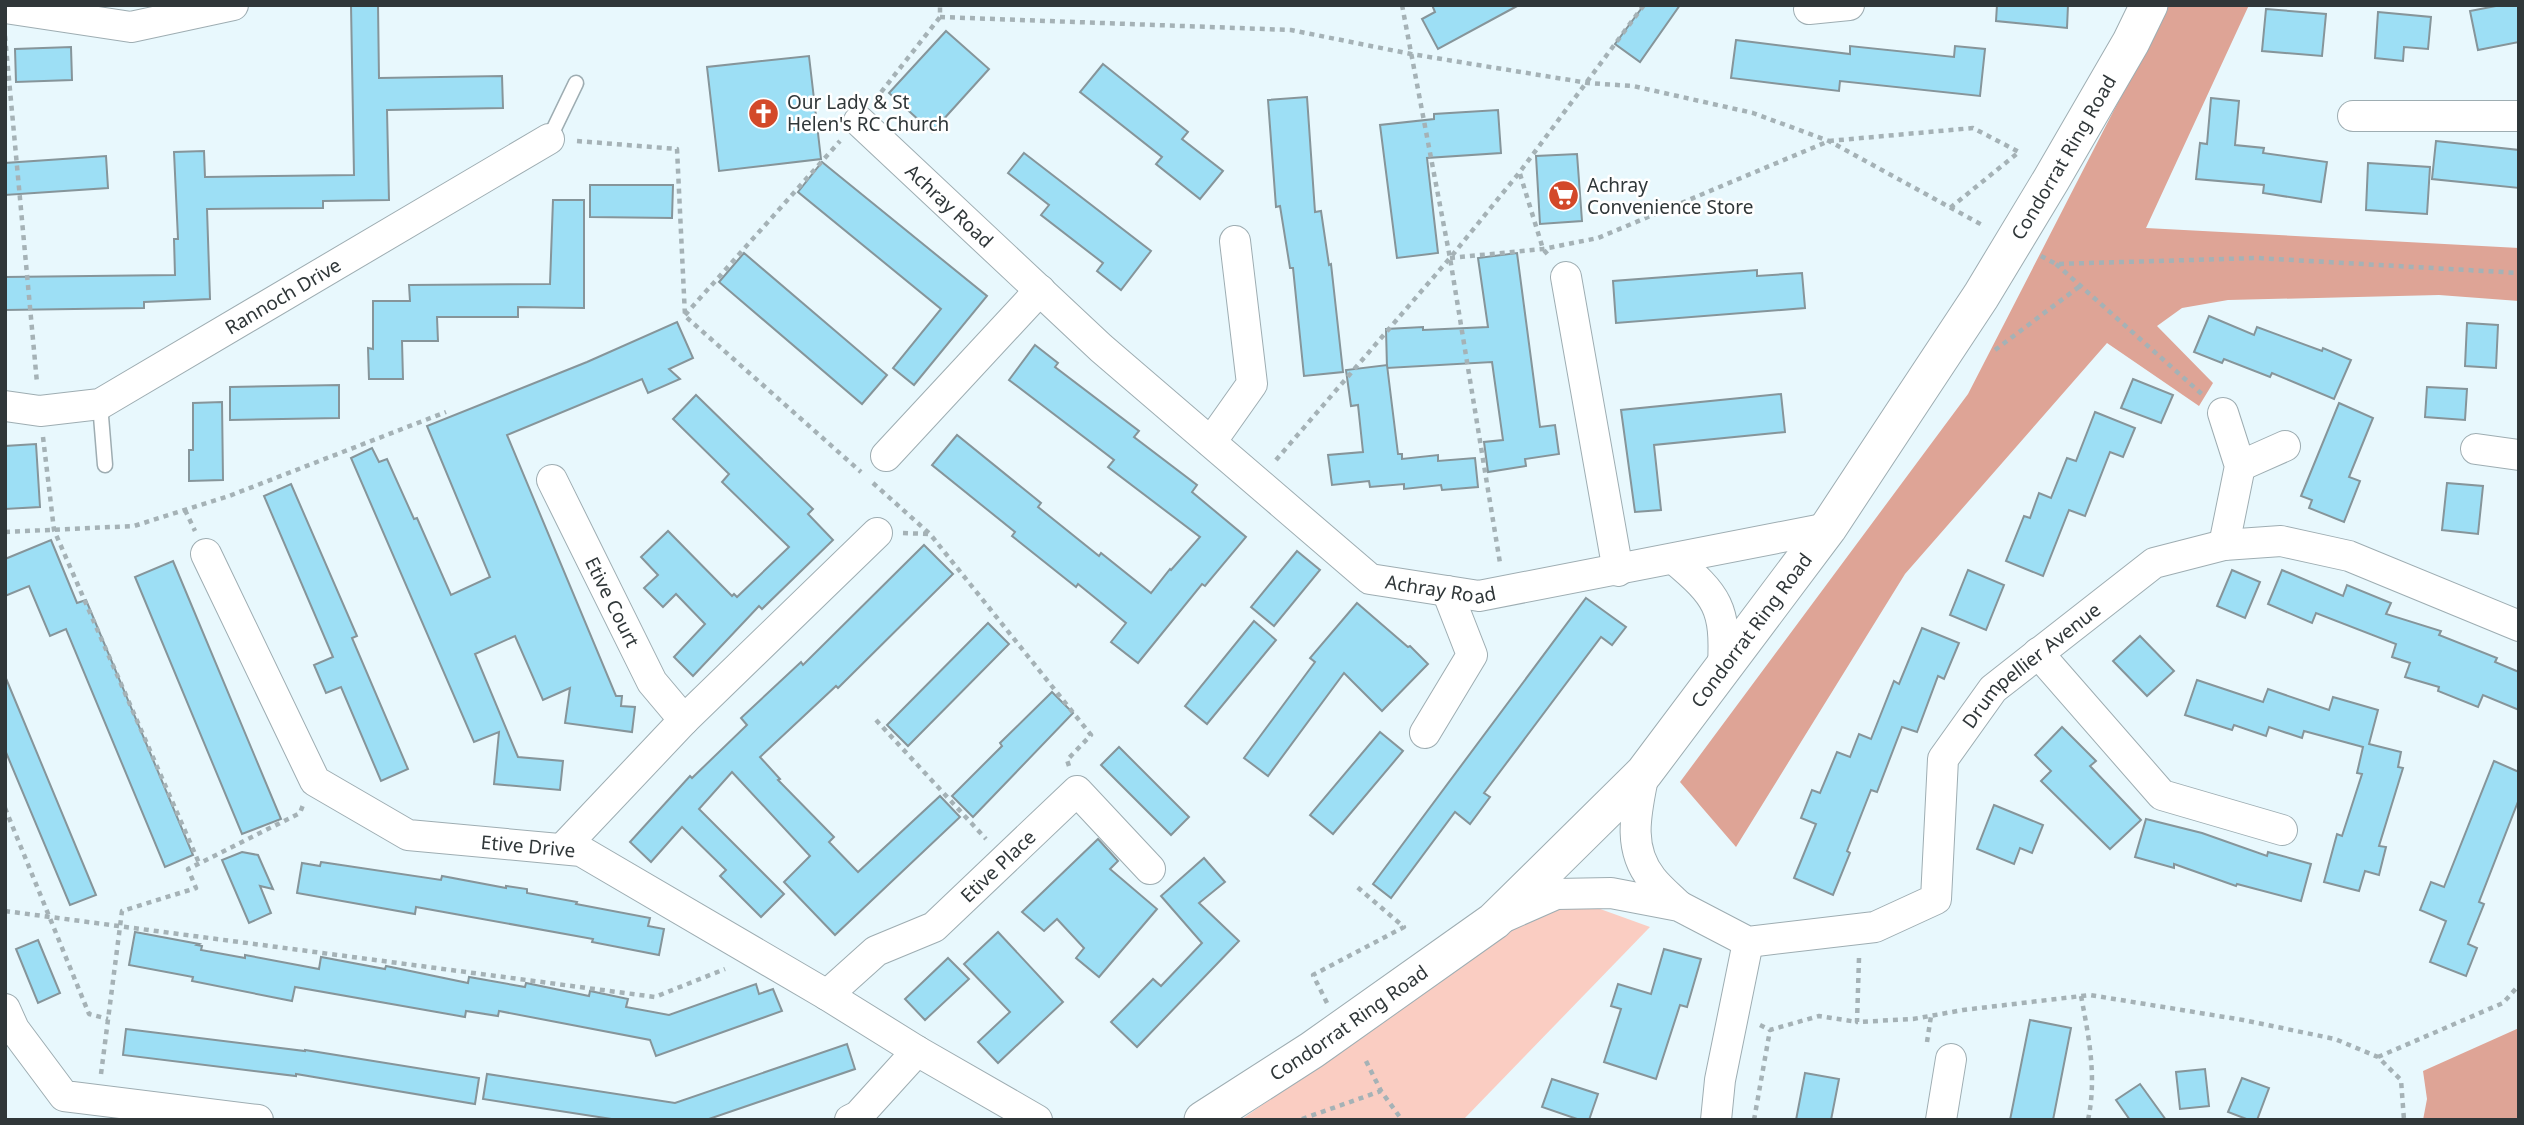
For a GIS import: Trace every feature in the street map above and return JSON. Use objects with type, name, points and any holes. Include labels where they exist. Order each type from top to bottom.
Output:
[{"type":"street","points":[[5,8],[131,27],[233,5]]},
{"type":"street","points":[[1809,9],[1849,5]]},
{"type":"street","name":"Condorrat Ring Road","points":[[1203,1120],[1312,1050],[1494,921],[1644,773],[1828,528],[1988,285],[2124,54],[2149,5]]},
{"type":"street","points":[[2353,116],[2519,116]]},
{"type":"street","name":"Achray Road","points":[[859,121],[1101,348],[1370,579],[1479,597],[1828,528]]},
{"type":"street","name":"Rannoch Drive","points":[[5,406],[40,411],[100,404],[549,139]]},
{"type":"street","points":[[1212,442],[1252,384],[1235,241]]},
{"type":"street","points":[[1566,277],[1618,571]]},
{"type":"street","points":[[887,456],[1040,290]]},
{"type":"street","points":[[2223,413],[2240,466],[2224,545]]},
{"type":"street","points":[[2240,466],[2285,446]]},
{"type":"street","points":[[2476,449],[2519,455]]},
{"type":"street","name":"Etive Court","points":[[552,480],[652,682],[684,720]]},
{"type":"street","points":[[562,849],[684,720],[877,533]]},
{"type":"street","name":"Drumpellier Avenue","points":[[1748,942],[1874,926],[1936,899],[1943,759],[1993,689],[2154,563],[2224,545],[2281,541],[2349,556],[2517,617]]},
{"type":"street","points":[[206,554],[315,781]]},
{"type":"street","points":[[1674,559],[1700,581],[1719,610],[1724,633],[1723,666]]},
{"type":"street","points":[[1425,733],[1472,655],[1447,591]]},
{"type":"street","points":[[2038,653],[2162,795],[2282,830]]},
{"type":"street","points":[[1644,773],[1634,821],[1639,858],[1651,878],[1679,906]]},
{"type":"street","name":"Etive Drive","points":[[315,781],[408,835],[581,850],[1027,1117]]},
{"type":"street","points":[[1077,791],[1150,869]]},
{"type":"street","name":"Etive Place","points":[[827,995],[876,951],[933,928],[1077,791]]},
{"type":"street","points":[[1494,921],[1556,894],[1611,893],[1679,906],[1748,942],[1720,1080],[1716,1120]]},
{"type":"street","points":[[5,1009],[14,1029],[64,1096],[258,1120]]},
{"type":"street","points":[[850,1120],[858,1116],[917,1051]]},
{"type":"street","points":[[1941,1120],[1951,1059]]},
{"type":"lane","points":[[549,139],[576,83]]},
{"type":"lane","points":[[100,404],[105,465]]},
{"type":"path","points":[[685,316],[859,121],[940,17],[940,5]]},
{"type":"path","points":[[1402,5],[1450,258],[1504,592]]},
{"type":"path","points":[[1257,482],[1450,258],[1519,173],[1644,5]]},
{"type":"path","points":[[940,17],[1291,30],[1411,54],[1588,83],[1633,86],[1753,113],[1829,141],[1984,226]]},
{"type":"path","points":[[5,35],[40,411],[54,530],[199,863]]},
{"type":"path","points":[[1450,258],[1544,249],[1598,238],[1829,141],[1973,128],[2019,152],[1950,208]]},
{"type":"path","points":[[549,139],[677,149],[685,316],[930,534],[1091,735],[1067,760],[1077,791]]},
{"type":"path","points":[[1519,173],[1544,249],[1566,277]]},
{"type":"path","points":[[2040,256],[2056,264],[2223,413]]},
{"type":"path","points":[[2056,264],[2257,258],[2519,273]]},
{"type":"path","points":[[1995,350],[2080,286]]},
{"type":"path","points":[[5,532],[134,526],[229,496],[446,412]]},
{"type":"path","points":[[876,719],[1005,860]]},
{"type":"path","points":[[98,1100],[122,911],[196,888],[188,869],[300,813],[315,781]]},
{"type":"path","points":[[5,808],[89,1014],[108,1018]]},
{"type":"path","points":[[1327,1004],[1313,975],[1404,927],[1356,886]]},
{"type":"path","points":[[5,911],[655,997],[759,955]]},
{"type":"path","points":[[1857,1023],[1860,928]]},
{"type":"path","points":[[2378,1057],[2503,1003],[2519,985]]},
{"type":"path","points":[[1733,1015],[1770,1030],[1819,1016],[1857,1023],[1913,1019],[1963,1010],[2090,995],[2243,1020],[2335,1039],[2378,1057],[2401,1080],[2404,1120]]},
{"type":"path","points":[[2081,996],[2092,1054],[2092,1102],[2088,1120]]},
{"type":"path","points":[[1754,1120],[1770,1030]]},
{"type":"path","points":[[1366,1061],[1381,1091],[1402,1120]]},
{"type":"path","points":[[1302,1119],[1381,1091]]},
{"type":"shaded area","points":[[2168,5],[2249,5],[2146,228],[2519,248],[2519,301],[2439,295],[2228,300],[2182,308],[2157,326],[2213,383],[2199,406],[2107,343],[1905,574],[1736,847],[1680,782],[1968,394]]},
{"type":"shaded area","points":[[1556,893],[1650,927],[1463,1120],[1241,1120]]},
{"type":"shaded area","points":[[2519,1028],[2519,1120],[2423,1120],[2427,1099],[2423,1071]]},
{"type":"building","points":[[351,5],[378,5],[379,78],[502,76],[503,108],[387,110],[389,200],[323,201],[323,208],[207,209],[210,299],[144,302],[144,308],[5,310],[5,277],[175,275],[174,239],[178,239],[174,152],[204,151],[205,177],[354,175]]},
{"type":"building","points":[[1432,5],[1519,5],[1438,49],[1422,19],[1435,12]]},
{"type":"building","points":[[1644,5],[1680,5],[1640,62],[1615,44]]},
{"type":"building","points":[[1997,5],[2068,5],[2067,28],[1996,21]]},
{"type":"building","points":[[2501,5],[2519,5],[2519,42],[2478,50],[2470,11]]},
{"type":"building","points":[[2266,9],[2326,14],[2322,56],[2262,51]]},
{"type":"building","points":[[2378,12],[2431,17],[2428,49],[2404,47],[2403,61],[2375,58]]},
{"type":"building","points":[[946,31],[989,69],[932,132],[889,93]]},
{"type":"building","points":[[1736,40],[1850,54],[1850,46],[1954,57],[1955,46],[1985,49],[1980,96],[1840,81],[1839,91],[1731,78]]},
{"type":"building","points":[[71,47],[72,80],[16,82],[15,49]]},
{"type":"building","name":"Our Lady & St Helen's RC Church","points":[[809,56],[821,159],[719,171],[707,67]]},
{"type":"building","points":[[1103,64],[1188,132],[1182,139],[1223,171],[1200,199],[1156,164],[1162,157],[1080,92]]},
{"type":"building","points":[[1307,97],[1315,212],[1321,211],[1329,265],[1331,264],[1343,372],[1304,376],[1293,268],[1290,268],[1280,206],[1276,207],[1268,100]]},
{"type":"building","points":[[2211,98],[2239,101],[2235,145],[2264,148],[2263,153],[2327,162],[2321,202],[2263,193],[2264,185],[2196,179],[2200,143],[2207,144]]},
{"type":"building","points":[[1498,110],[1501,153],[1427,158],[1438,253],[1397,258],[1380,125],[1434,119],[1434,114]]},
{"type":"building","points":[[2436,141],[2519,150],[2519,188],[2432,179]]},
{"type":"building","points":[[1024,153],[1151,251],[1121,290],[1097,271],[1103,263],[1041,215],[1049,205],[1008,173]]},
{"type":"building","points":[[1577,154],[1582,221],[1540,224],[1536,156]]},
{"type":"building","points":[[106,156],[108,188],[5,195],[5,163]]},
{"type":"building","points":[[822,162],[987,296],[914,385],[893,368],[941,309],[798,192]]},
{"type":"building","points":[[2368,163],[2430,167],[2427,214],[2366,210]]},
{"type":"building","points":[[590,185],[673,185],[672,218],[590,217]]},
{"type":"building","points":[[553,200],[584,200],[584,308],[518,307],[518,317],[437,317],[438,341],[402,341],[403,379],[369,379],[368,348],[373,349],[373,301],[410,301],[409,285],[550,284]]},
{"type":"building","points":[[744,253],[887,375],[862,404],[719,282]]},
{"type":"building","points":[[1517,253],[1540,427],[1555,425],[1559,454],[1525,459],[1526,466],[1488,472],[1484,442],[1503,440],[1492,362],[1387,368],[1386,329],[1488,327],[1478,258]]},
{"type":"building","points":[[1757,270],[1757,276],[1802,273],[1805,308],[1616,323],[1613,281]]},
{"type":"building","points":[[2209,316],[2254,335],[2257,327],[2351,360],[2334,399],[2272,373],[2270,377],[2224,359],[2222,363],[2194,352]]},
{"type":"building","points":[[677,322],[693,358],[669,369],[680,379],[648,393],[642,379],[507,435],[616,696],[622,696],[621,706],[635,707],[632,732],[565,723],[570,688],[543,700],[515,636],[475,654],[518,757],[563,761],[560,790],[494,784],[499,732],[474,742],[351,458],[372,448],[379,462],[387,459],[451,595],[490,577],[427,426],[587,362]]},
{"type":"building","points":[[2467,323],[2498,325],[2496,368],[2465,366]]},
{"type":"building","points":[[1035,345],[1058,363],[1055,367],[1139,431],[1134,437],[1197,485],[1192,492],[1246,537],[1205,586],[1202,584],[1138,663],[1111,642],[1126,623],[1012,536],[1015,532],[932,465],[957,435],[1041,503],[1038,507],[1151,593],[1200,537],[1108,467],[1114,460],[1009,380]]},
{"type":"building","points":[[1387,365],[1398,454],[1402,454],[1402,459],[1438,455],[1438,461],[1475,458],[1478,487],[1442,490],[1441,485],[1404,489],[1404,484],[1370,487],[1369,481],[1332,485],[1328,455],[1363,452],[1358,405],[1351,406],[1346,370]]},
{"type":"building","points":[[2133,379],[2173,395],[2161,423],[2121,408]]},
{"type":"building","points":[[339,385],[339,418],[230,420],[230,387]]},
{"type":"building","points":[[2427,387],[2467,389],[2465,420],[2425,417]]},
{"type":"building","points":[[1781,394],[1785,432],[1654,445],[1661,510],[1635,512],[1621,410]]},
{"type":"building","points":[[696,395],[813,509],[808,514],[833,540],[762,609],[759,606],[693,676],[674,657],[705,624],[676,594],[663,607],[644,588],[658,575],[641,557],[668,531],[732,596],[734,594],[737,597],[789,547],[722,482],[729,474],[673,419]]},
{"type":"building","points":[[222,402],[223,480],[189,481],[189,450],[193,450],[193,403]]},
{"type":"building","points":[[2339,403],[2373,418],[2349,477],[2360,481],[2344,522],[2309,508],[2312,500],[2301,496]]},
{"type":"building","points":[[2095,412],[2135,428],[2123,457],[2110,452],[2085,516],[2069,510],[2043,576],[2006,561],[2024,516],[2030,518],[2039,493],[2051,498],[2067,458],[2076,461]]},
{"type":"building","points":[[36,444],[40,507],[5,509],[5,446]]},
{"type":"building","points":[[2447,483],[2483,486],[2478,534],[2442,530]]},
{"type":"building","points":[[291,484],[357,636],[352,638],[408,769],[381,781],[341,687],[326,693],[314,665],[333,657],[264,496]]},
{"type":"building","points":[[51,540],[77,603],[86,600],[193,855],[165,867],[66,629],[50,636],[29,586],[5,596],[5,559]]},
{"type":"building","points":[[924,545],[953,574],[838,688],[836,686],[760,757],[780,779],[778,780],[834,837],[829,842],[858,872],[940,796],[960,817],[835,935],[784,882],[810,856],[732,772],[699,809],[784,894],[761,917],[720,876],[726,870],[682,827],[651,862],[630,842],[690,776],[692,778],[747,725],[741,718],[801,662],[803,665]]},
{"type":"building","points":[[1297,551],[1320,570],[1274,626],[1251,607]]},
{"type":"building","points":[[173,561],[281,819],[242,834],[135,577]]},
{"type":"building","points":[[1968,570],[2004,585],[1986,630],[1950,615]]},
{"type":"building","points":[[2232,570],[2260,582],[2245,618],[2217,606]]},
{"type":"building","points":[[2282,570],[2343,596],[2347,585],[2391,603],[2386,614],[2441,631],[2439,635],[2497,658],[2495,662],[2519,672],[2519,710],[2483,695],[2478,707],[2438,691],[2439,687],[2405,677],[2410,663],[2392,657],[2396,644],[2316,613],[2312,623],[2268,604]]},
{"type":"building","points":[[1586,598],[1626,627],[1612,645],[1601,637],[1484,793],[1490,797],[1470,824],[1455,812],[1391,898],[1373,884]]},
{"type":"building","points":[[1357,603],[1428,664],[1382,711],[1344,673],[1268,776],[1244,758],[1315,662],[1310,658]]},
{"type":"building","points":[[1254,621],[1276,640],[1207,724],[1185,706]]},
{"type":"building","points":[[988,623],[1009,644],[908,746],[887,725]]},
{"type":"building","points":[[1922,628],[1959,643],[1944,679],[1938,676],[1917,732],[1902,727],[1877,792],[1871,790],[1833,895],[1794,878],[1816,824],[1801,818],[1812,790],[1820,793],[1837,752],[1850,757],[1859,734],[1871,739],[1894,681],[1899,684]]},
{"type":"building","points":[[2140,636],[2174,671],[2147,696],[2113,661]]},
{"type":"building","points":[[5,676],[96,895],[70,905],[5,750]]},
{"type":"building","points":[[2197,680],[2263,702],[2268,689],[2329,710],[2333,697],[2378,710],[2369,744],[2401,752],[2398,767],[2403,768],[2379,846],[2386,847],[2379,875],[2365,871],[2359,891],[2324,882],[2337,834],[2342,836],[2362,774],[2357,773],[2363,747],[2304,731],[2302,738],[2269,727],[2266,736],[2234,725],[2232,730],[2185,715]]},
{"type":"building","points":[[1052,692],[1073,713],[973,817],[952,796],[1002,746],[1000,743]]},
{"type":"building","points":[[2062,727],[2096,761],[2090,766],[2141,820],[2110,849],[2041,781],[2051,771],[2035,755]]},
{"type":"building","points":[[1380,732],[1403,751],[1333,834],[1310,815]]},
{"type":"building","points":[[1119,747],[1189,817],[1171,835],[1101,765]]},
{"type":"building","points":[[2494,761],[2519,772],[2519,799],[2479,902],[2484,904],[2468,944],[2477,948],[2466,976],[2430,962],[2446,921],[2420,910],[2431,882],[2444,887]]},
{"type":"building","points":[[1994,805],[2043,825],[2032,853],[2020,848],[2014,864],[1977,849]]},
{"type":"building","points":[[2146,819],[2202,833],[2267,856],[2268,852],[2311,864],[2301,901],[2237,884],[2236,886],[2174,864],[2174,868],[2135,857]]},
{"type":"building","points":[[1098,839],[1118,861],[1110,869],[1157,909],[1099,977],[1076,958],[1084,948],[1057,919],[1044,931],[1022,912]]},
{"type":"building","points":[[242,852],[258,855],[273,889],[260,886],[271,913],[249,923],[222,860]]},
{"type":"building","points":[[1204,858],[1225,882],[1199,903],[1239,941],[1137,1047],[1111,1022],[1153,979],[1161,986],[1202,943],[1161,896]]},
{"type":"building","points":[[321,862],[441,880],[442,876],[506,888],[527,889],[527,893],[650,918],[648,926],[664,929],[659,955],[592,942],[593,939],[416,907],[415,914],[297,893],[302,863],[320,866]]},
{"type":"building","points":[[135,932],[199,944],[197,945],[202,946],[201,950],[319,969],[321,957],[385,969],[386,966],[468,983],[469,977],[525,987],[526,983],[589,996],[590,991],[628,999],[626,1007],[669,1015],[756,984],[759,994],[773,989],[782,1011],[656,1056],[650,1040],[499,1011],[498,1016],[466,1011],[465,1017],[295,987],[292,1001],[192,981],[193,977],[129,965]]},
{"type":"building","points":[[998,932],[1063,1002],[998,1063],[978,1042],[1010,1012],[964,964]]},
{"type":"building","points":[[38,940],[60,993],[38,1003],[16,949]]},
{"type":"building","points":[[1664,949],[1701,959],[1687,1007],[1680,1005],[1656,1079],[1604,1062],[1621,1009],[1611,1006],[1618,984],[1651,994]]},
{"type":"building","points":[[948,958],[969,979],[925,1020],[905,999]]},
{"type":"building","points":[[2030,1020],[2071,1028],[2053,1120],[2010,1120]]},
{"type":"building","points":[[126,1029],[305,1050],[479,1078],[475,1104],[296,1074],[123,1055]]},
{"type":"building","points":[[847,1044],[855,1069],[706,1120],[618,1120],[483,1099],[487,1074],[675,1103]]},
{"type":"building","points":[[2205,1069],[2209,1106],[2180,1109],[2176,1072]]},
{"type":"building","points":[[1805,1073],[1839,1079],[1831,1120],[1796,1120]]},
{"type":"building","points":[[2242,1078],[2269,1088],[2257,1120],[2249,1120],[2228,1112]]},
{"type":"building","points":[[1552,1079],[1598,1094],[1589,1120],[1580,1120],[1542,1107]]},
{"type":"building","points":[[2140,1084],[2166,1120],[2130,1120],[2116,1100]]},
{"type":"place","name":"Our Lady & St Helen's RC Church","points":[[764,113]]},
{"type":"place","name":"Achray Convenience Store","points":[[1564,196]]}]
